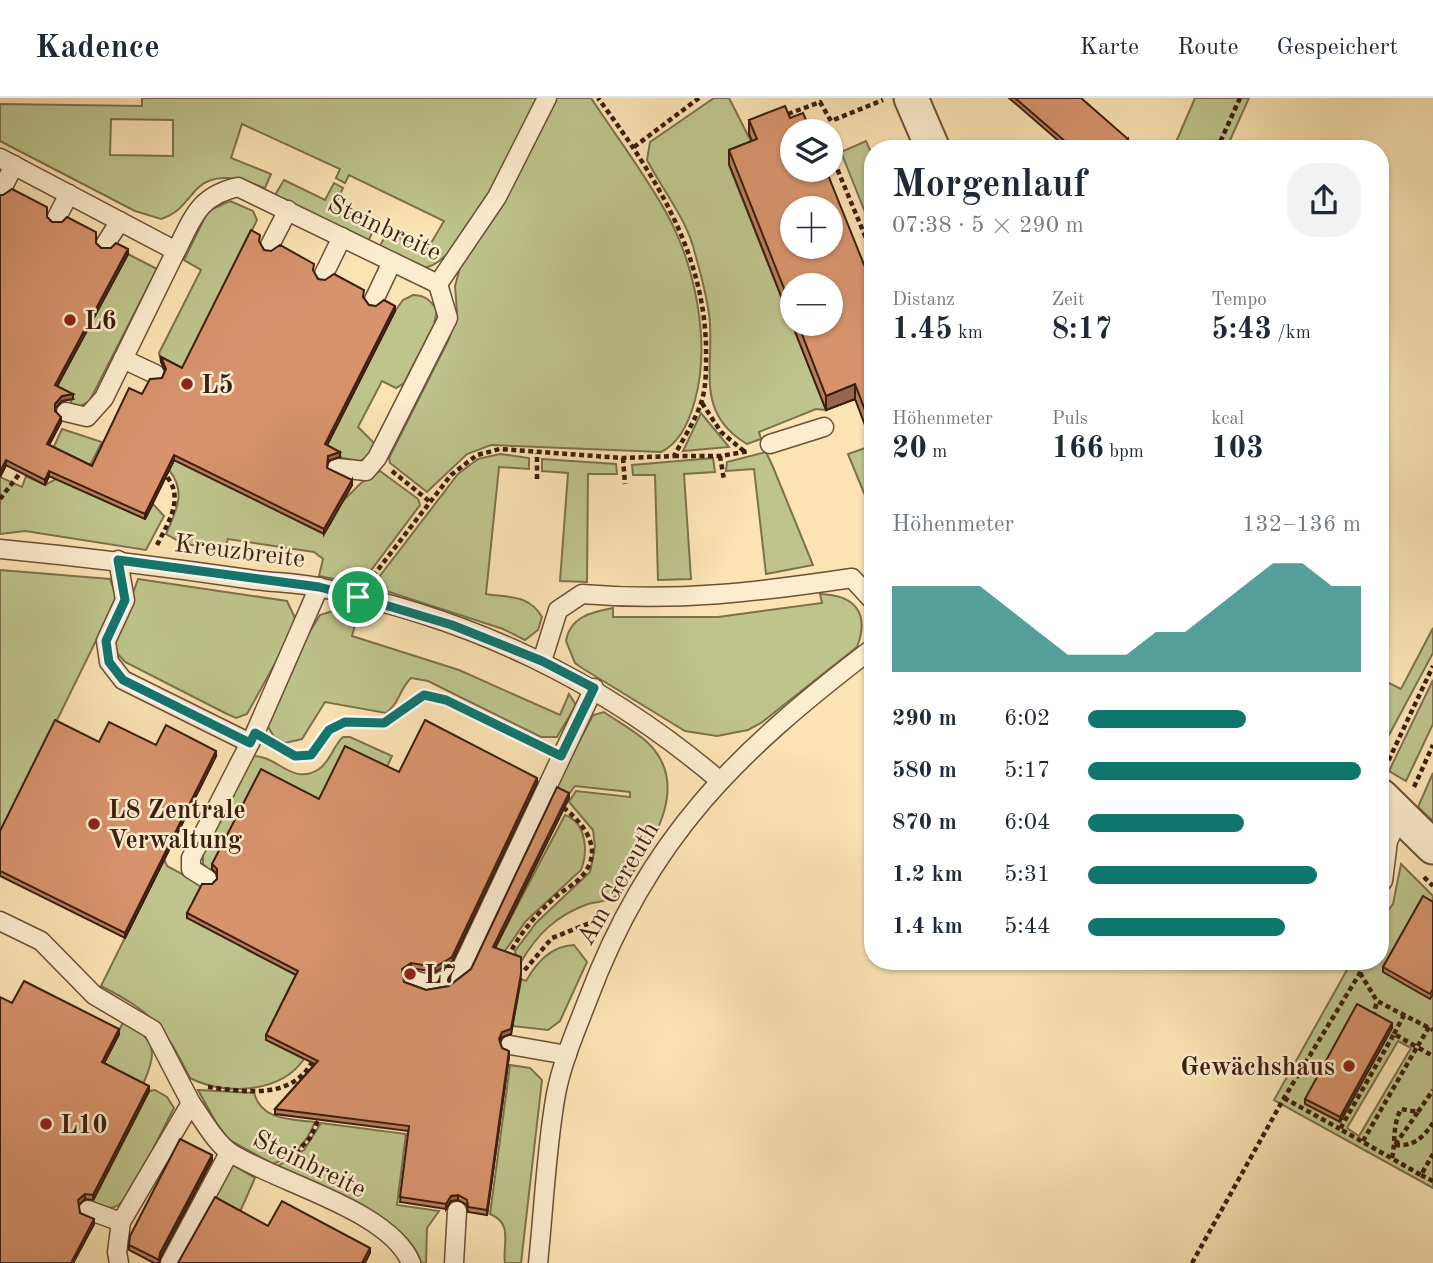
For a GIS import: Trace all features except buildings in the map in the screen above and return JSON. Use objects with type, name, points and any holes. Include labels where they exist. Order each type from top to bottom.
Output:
[{"type":"street","points":[[897,99],[927,140]]},
{"type":"street","points":[[1391,806],[1433,847]]},
{"type":"lane","name":"Steinbreite","points":[[66,412],[87,418],[104,398],[196,212],[216,192],[238,187],[438,284],[497,197],[547,98]]},
{"type":"lane","points":[[2,189],[7,162],[176,251]]},
{"type":"lane","points":[[57,217],[69,194]]},
{"type":"lane","points":[[270,245],[288,210]]},
{"type":"lane","points":[[106,243],[120,221]]},
{"type":"lane","points":[[324,274],[342,237]]},
{"type":"lane","points":[[374,300],[393,262]]},
{"type":"lane","points":[[337,468],[366,471],[377,458],[448,318],[438,284]]},
{"type":"lane","points":[[123,359],[155,374]]},
{"type":"lane","points":[[770,444],[824,427]]},
{"type":"lane","name":"Kreuzbreite","points":[[0,549],[118,560],[319,587],[452,625],[542,661],[594,688],[668,737],[719,779]]},
{"type":"lane","points":[[118,560],[125,600],[106,641],[109,662],[123,680],[252,738]]},
{"type":"lane","points":[[542,661],[558,610],[582,594],[625,598],[735,595],[852,578],[864,591]]},
{"type":"lane","points":[[207,879],[191,869],[191,858],[252,738],[319,587]]},
{"type":"lane","name":"Am Gereuth","points":[[538,1263],[556,1094],[567,1055],[601,963],[625,913],[678,828],[719,779],[754,745],[864,655]]},
{"type":"lane","points":[[412,979],[426,985],[439,984],[461,969],[594,688]]},
{"type":"lane","points":[[1389,829],[1391,806]]},
{"type":"lane","name":"Steinbreite","points":[[0,921],[41,941],[94,995],[153,1030],[191,1103],[229,1153],[376,1225],[404,1245],[411,1263]]},
{"type":"lane","points":[[510,1045],[567,1055]]},
{"type":"lane","points":[[119,1263],[117,1252],[121,1222],[191,1103]]},
{"type":"lane","points":[[170,1263],[229,1153]]},
{"type":"lane","points":[[88,1210],[121,1222]]},
{"type":"lane","points":[[454,1263],[457,1211]]},
{"type":"path","points":[[598,98],[634,147],[671,209],[691,257],[702,299],[706,366],[702,402],[674,456]]},
{"type":"path","points":[[634,147],[699,98]]},
{"type":"path","points":[[1221,140],[1240,98]]},
{"type":"path","points":[[837,119],[897,99]]},
{"type":"path","points":[[788,114],[818,100],[830,119]]},
{"type":"path","points":[[843,182],[864,233]]},
{"type":"path","points":[[702,402],[721,432],[746,453]]},
{"type":"path","points":[[358,597],[429,501],[464,463],[477,455],[500,449],[623,458],[720,456],[746,453],[770,444]]},
{"type":"path","points":[[537,453],[537,479]]},
{"type":"path","points":[[720,456],[724,480]]},
{"type":"path","points":[[377,458],[429,501]]},
{"type":"path","points":[[623,458],[625,484]]},
{"type":"path","points":[[0,499],[25,466]]},
{"type":"path","points":[[147,565],[172,516],[177,496],[172,481],[160,469]]},
{"type":"path","points":[[1389,762],[1433,666]]},
{"type":"path","points":[[252,738],[295,756],[311,755],[329,730],[345,722],[384,723],[424,695],[446,700],[561,756]]},
{"type":"path","points":[[1391,806],[1433,745]]},
{"type":"path","points":[[503,967],[528,926],[554,897],[578,881],[589,863],[590,836],[582,822],[564,808]]},
{"type":"path","points":[[513,969],[523,972],[541,947],[569,929]]},
{"type":"path","points":[[1192,1263],[1284,1098],[1361,970]]},
{"type":"path","points":[[1360,973],[1377,1002],[1431,1029],[1363,1141]]},
{"type":"path","points":[[1373,1017],[1377,1002]]},
{"type":"path","points":[[1340,1129],[1404,1015]]},
{"type":"path","points":[[1394,1034],[1433,1056]]},
{"type":"path","points":[[180,1081],[217,1089],[282,1089],[297,1082],[307,1071],[318,1047]]},
{"type":"path","points":[[1395,1144],[1433,1090]]},
{"type":"path","points":[[1284,1098],[1319,1114],[1340,1129],[1433,1181]]},
{"type":"path","points":[[1392,1158],[1395,1144],[1394,1126],[1401,1109],[1418,1112]]},
{"type":"path","points":[[267,1170],[300,1152],[318,1121]]},
{"type":"path","points":[[1395,1144],[1412,1144],[1426,1134],[1433,1123]]},
{"type":"path","points":[[1421,1175],[1433,1154]]},
{"type":"green space","points":[[142,98],[537,98],[504,167],[471,224],[454,247],[437,262],[421,268],[379,247],[388,232],[427,250],[444,221],[349,175],[345,183],[336,178],[340,169],[242,124],[231,158],[271,174],[265,188],[237,179],[210,180],[176,211],[161,219],[135,211],[0,141],[0,104],[142,106]],"holes":[[[111,119],[173,120],[173,156],[110,155]]]},
{"type":"green space","points":[[552,98],[591,98],[649,184],[677,235],[692,280],[701,329],[700,377],[693,407],[679,437],[661,452],[491,445],[467,454],[427,492],[390,463],[389,458],[449,339],[457,312],[455,286],[461,264],[498,210]]},
{"type":"green space","points":[[714,98],[729,98],[757,153],[729,165],[780,294],[780,336],[797,336],[826,410],[816,409],[759,432],[761,439],[747,444],[730,431],[719,417],[710,386],[709,314],[700,271],[684,223],[647,160],[650,142]]},
{"type":"green space","points":[[1195,98],[1249,98],[1230,140],[1177,140]]},
{"type":"green space","points":[[864,142],[864,210],[843,151]]},
{"type":"green space","points":[[284,180],[325,200],[334,183],[343,188],[335,205],[375,226],[368,242],[275,195]]},
{"type":"green space","points":[[230,201],[253,211],[257,220],[182,373],[161,362],[159,353],[201,270],[184,260],[208,211]]},
{"type":"green space","points":[[128,254],[157,269],[89,402],[69,408],[72,399],[55,390]]},
{"type":"green space","points":[[413,295],[427,299],[437,310],[434,325],[404,383],[396,388],[382,381],[358,427],[375,444],[369,456],[360,461],[342,458],[325,449],[395,311],[403,300]]},
{"type":"green space","points":[[701,413],[729,447],[683,451]]},
{"type":"green space","points":[[62,429],[102,442],[79,487],[145,519],[153,504],[164,516],[146,550],[25,531],[0,534],[0,477],[22,487],[26,476],[45,485],[60,477],[50,455]]},
{"type":"green space","points":[[864,448],[864,493],[848,454]]},
{"type":"green space","points":[[766,452],[813,565],[766,574],[754,469],[726,471],[727,462]]},
{"type":"green space","points":[[500,454],[529,458],[529,469],[499,467],[486,594],[518,598],[537,610],[542,617],[538,630],[525,640],[503,629],[383,590],[376,581],[458,474],[478,459]]},
{"type":"green space","points":[[713,458],[715,472],[684,474],[691,579],[658,580],[655,475],[633,475],[632,465]]},
{"type":"green space","points":[[542,459],[616,464],[617,474],[588,474],[587,582],[560,581],[568,473],[542,471]]},
{"type":"green space","points":[[174,460],[342,502],[361,483],[380,471],[418,499],[420,505],[363,581],[355,583],[319,576],[323,559],[314,552],[228,539],[224,549],[184,544],[166,534],[179,494],[178,486],[169,470]]},
{"type":"green space","points":[[0,570],[110,579],[117,598],[0,836]]},
{"type":"green space","points":[[138,579],[287,601],[295,618],[294,629],[247,714],[236,718],[227,714],[125,662],[116,652],[116,641]]},
{"type":"green space","points":[[820,594],[842,598],[856,608],[862,625],[857,647],[761,723],[748,730],[717,736],[685,731],[582,668],[575,663],[566,641],[568,633],[577,621],[597,611],[613,608],[613,617],[718,617],[822,603]]},
{"type":"green space","points":[[336,610],[358,614],[352,636],[459,670],[560,715],[569,694],[576,705],[557,737],[541,737],[428,681],[411,678],[386,713],[325,702],[302,739],[285,743],[274,737],[267,725],[269,716],[320,615]]},
{"type":"green space","points":[[1433,628],[1433,653],[1389,735],[1389,683],[1401,689]]},
{"type":"green space","points":[[1433,680],[1433,724],[1406,781],[1389,771]]},
{"type":"green space","points":[[604,712],[648,743],[658,756],[665,769],[667,784],[664,813],[651,841],[618,895],[588,904],[557,920],[541,934],[521,962],[515,951],[536,923],[590,872],[595,847],[593,830],[569,802],[576,791],[630,797],[630,792],[575,786],[565,799],[552,794],[593,715]]},
{"type":"green space","points":[[343,737],[350,737],[392,756],[385,771],[319,803],[261,775],[211,872],[203,864],[203,849],[251,756],[269,760],[292,772],[309,774],[323,766]]},
{"type":"green space","points":[[1433,773],[1433,821],[1418,807]]},
{"type":"green space","points":[[565,815],[578,824],[582,831],[585,855],[581,870],[526,921],[458,1018]]},
{"type":"green space","points":[[164,859],[167,866],[204,886],[247,950],[286,969],[310,953],[267,1040],[304,1059],[281,1079],[267,1085],[235,1089],[204,1084],[190,1078],[156,1023],[146,1013],[101,986]]},
{"type":"green space","points":[[1401,864],[1433,896],[1433,1188],[1274,1100],[1347,970],[1389,970],[1389,909],[1393,904]],"holes":[[[1398,1041],[1411,1048],[1359,1136],[1347,1128]]]},
{"type":"green space","points":[[574,945],[587,962],[560,1021],[548,1030],[512,1026],[521,979],[526,981],[535,967],[558,948]]},
{"type":"green space","points":[[124,1020],[143,1035],[151,1049],[150,1065],[142,1087],[102,1067]]},
{"type":"green space","points":[[510,1065],[530,1068],[542,1080],[521,1263],[505,1263],[505,1229],[497,1218],[490,1214]]},
{"type":"green space","points":[[155,1090],[167,1097],[174,1108],[132,1190],[124,1201],[114,1207],[91,1205],[149,1091]]},
{"type":"green space","points":[[198,1090],[254,1093],[258,1102],[270,1114],[315,1122],[299,1148],[273,1164],[224,1137]]},
{"type":"green space","points":[[321,1123],[406,1134],[397,1205],[439,1211],[427,1228],[426,1263],[421,1263],[414,1247],[382,1218],[278,1166],[304,1150]]},
{"type":"green space","points":[[231,1164],[255,1178],[239,1214],[213,1200]]},
{"type":"place","name":"L6","points":[[70,320]]},
{"type":"place","name":"L5","points":[[187,384]]},
{"type":"place","name":"L8 Zentrale Verwaltung","points":[[94,824]]},
{"type":"place","name":"L7","points":[[410,974]]},
{"type":"place","name":"Gewächshaus","points":[[1349,1066]]},
{"type":"place","name":"L10","points":[[46,1124]]},
{"type":"route","points":[[118,560],[319,587],[358,597],[452,625],[542,661],[594,688],[561,756],[446,700],[424,695],[384,723],[345,722],[329,730],[311,755],[295,756],[255,733],[250,743],[123,680],[109,662],[106,641],[125,600],[118,560]]}]
